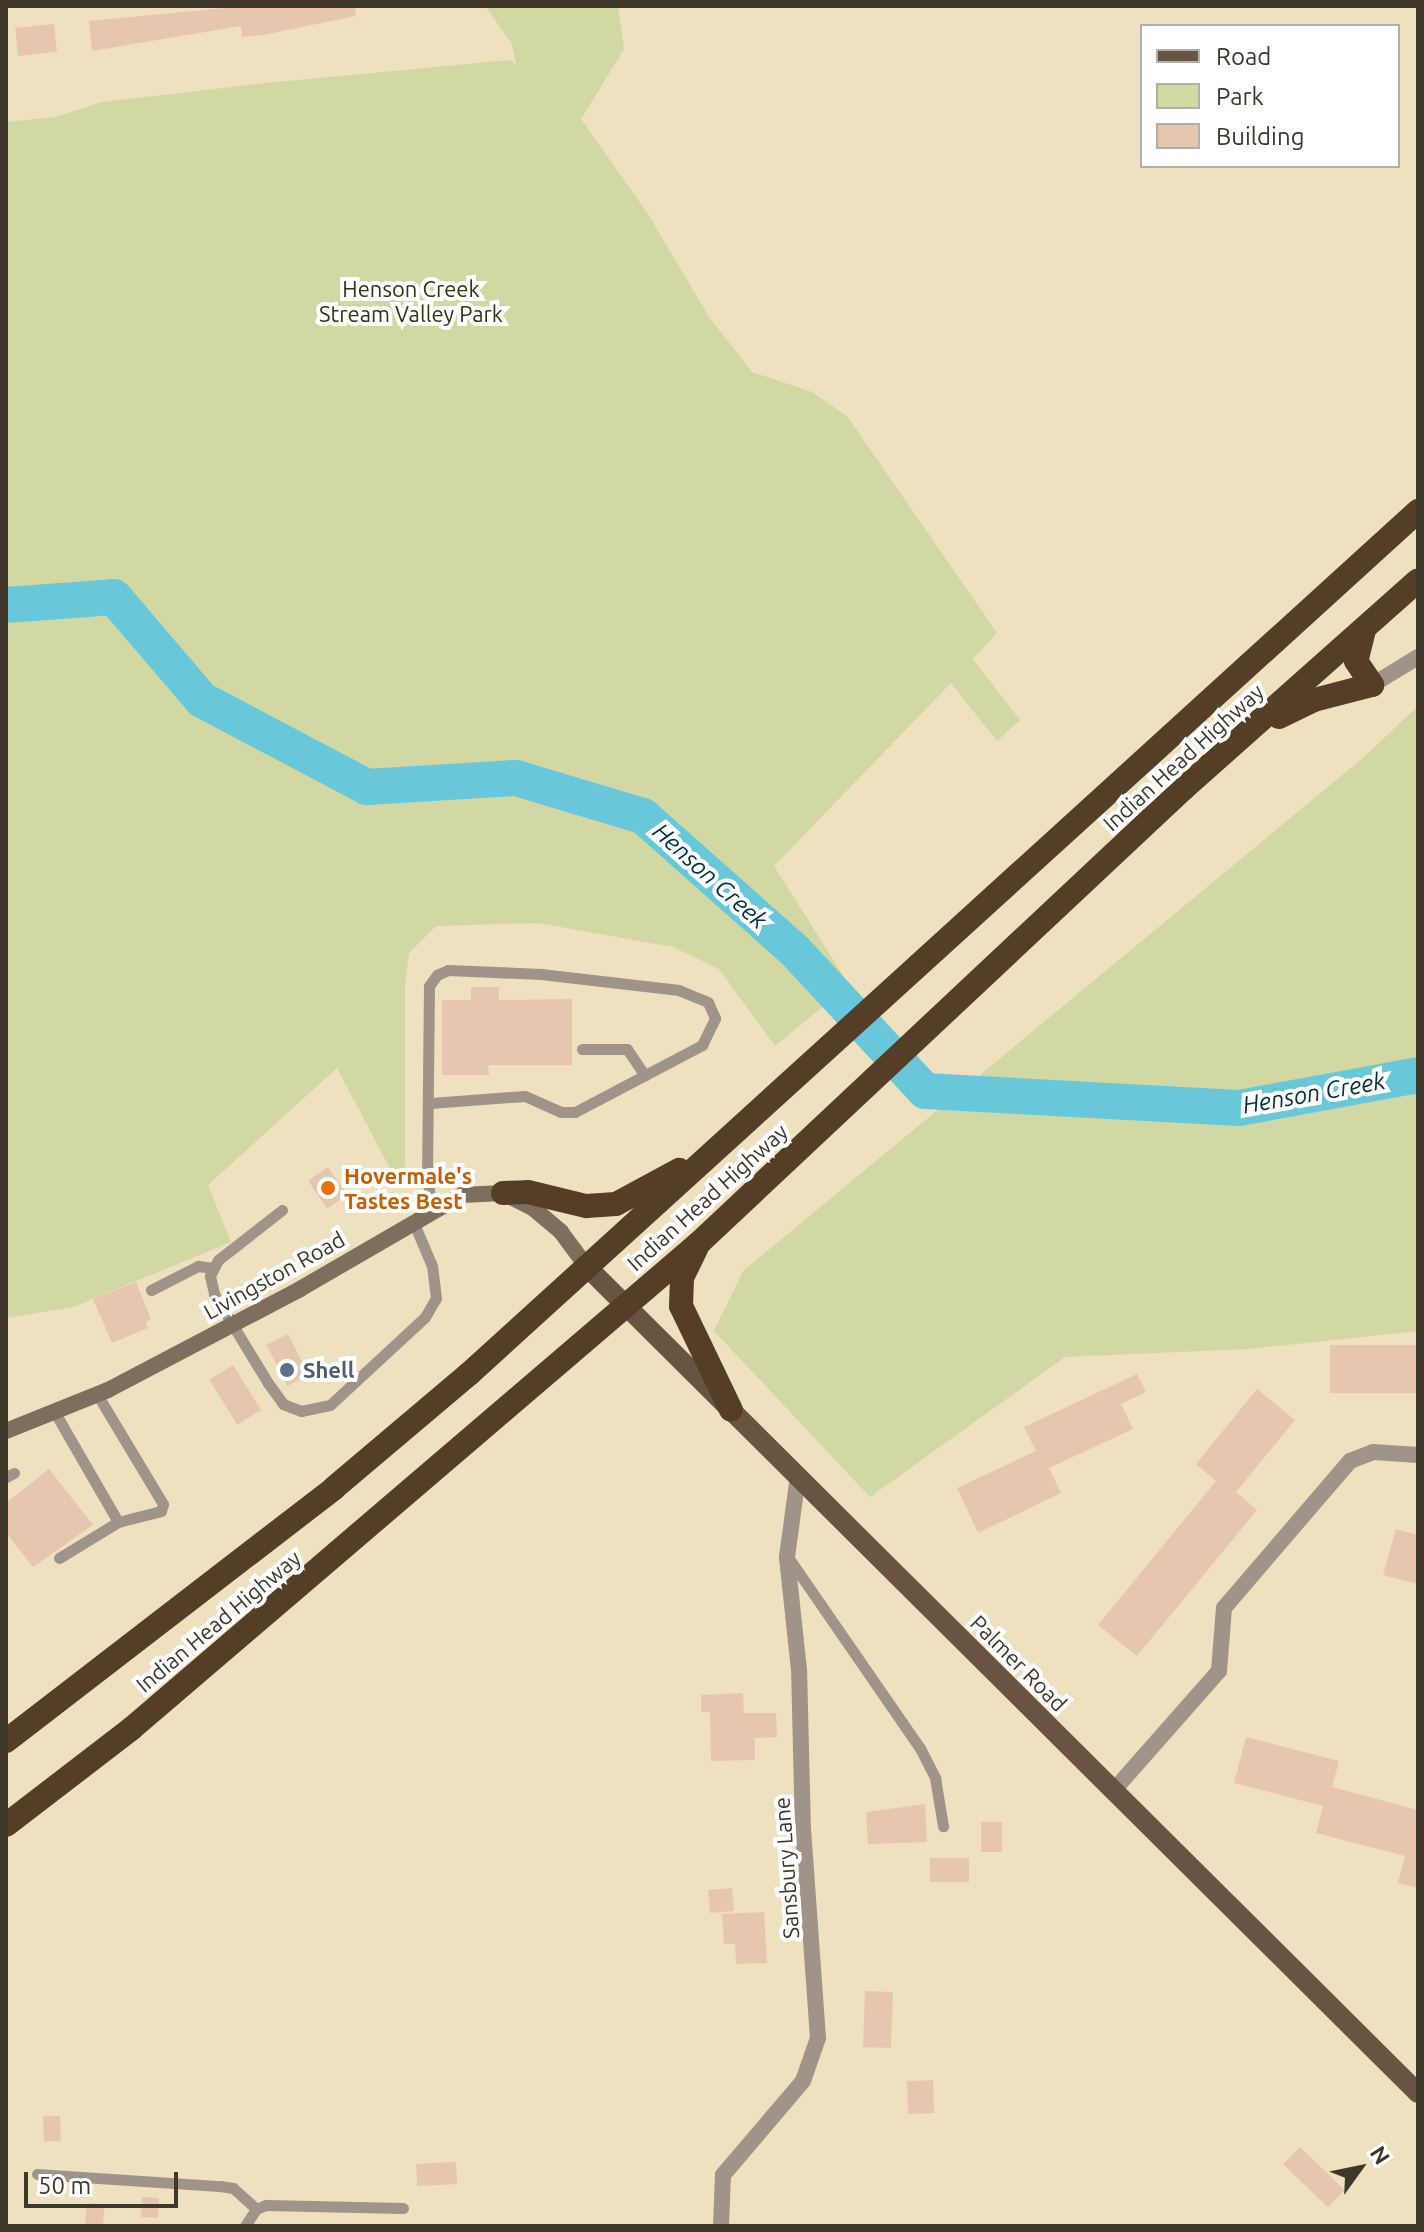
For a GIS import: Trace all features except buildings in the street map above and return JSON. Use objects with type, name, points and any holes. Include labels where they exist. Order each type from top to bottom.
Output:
[{"type":"highway","name":"Indian Head Highway","points":[[6,1741],[334,1488],[735,1134],[1418,511]]},
{"type":"highway","name":"Indian Head Highway","points":[[6,1825],[143,1719],[463,1450],[699,1243],[1245,735],[1418,580]]},
{"type":"highway","points":[[1245,735],[1314,700],[1372,685],[1356,661],[1366,628]]},
{"type":"highway","points":[[503,1193],[528,1192],[586,1206],[616,1204],[735,1134]]},
{"type":"highway","points":[[699,1243],[682,1278],[681,1306],[731,1410]]},
{"type":"main road","name":"Livingston Road","points":[[6,1431],[97,1394],[234,1324],[432,1208],[462,1195],[503,1193]]},
{"type":"main road","points":[[503,1193],[561,1232],[587,1267]]},
{"type":"main road","name":"Palmer Road","points":[[587,1267],[1418,2093]]},
{"type":"street","points":[[1372,685],[1418,657]]},
{"type":"street","points":[[1114,1790],[1219,1671],[1224,1608],[1350,1461],[1373,1452],[1418,1455]]},
{"type":"street","name":"Sansbury Lane","points":[[721,2226],[723,2175],[803,2081],[818,2038],[803,1831],[799,1670],[787,1557],[798,1476]]},
{"type":"lane","points":[[431,1103],[525,1096],[561,1112],[575,1112],[702,1045],[712,1033],[715,1018],[708,1002],[696,993],[541,974],[448,970],[429,986],[431,1103],[427,1177],[432,1208]]},
{"type":"lane","points":[[582,1049],[627,1049],[645,1076]]},
{"type":"lane","points":[[151,1290],[198,1266],[214,1268],[282,1210]]},
{"type":"lane","points":[[214,1268],[214,1294],[283,1404],[301,1411],[330,1405],[425,1317],[436,1298],[432,1266],[413,1221]]},
{"type":"lane","points":[[59,1558],[118,1522],[132,1522],[161,1511],[163,1504],[97,1394]]},
{"type":"lane","points":[[54,1411],[65,1439],[118,1522]]},
{"type":"lane","points":[[787,1557],[920,1748],[935,1778],[943,1826]]},
{"type":"lane","points":[[37,2174],[233,2188],[256,2209],[403,2208]]},
{"type":"lane","points":[[245,2226],[256,2209]]},
{"type":"green space","name":"Henson Creek Stream Valley Park","points":[[485,6],[618,6],[624,49],[581,119],[648,214],[709,317],[752,372],[812,392],[847,416],[997,633],[973,659],[1020,720],[997,741],[951,683],[774,866],[849,985],[775,1046],[719,969],[673,947],[538,923],[436,926],[409,953],[405,985],[405,1167],[394,1176],[337,1068],[208,1185],[231,1242],[73,1307],[6,1318],[6,122],[55,117],[102,102],[266,83],[511,60],[516,65],[512,44]]},
{"type":"green space","points":[[1418,706],[1418,1331],[1248,1349],[1065,1357],[870,1497],[714,1331],[743,1271],[1364,757]]},
{"type":"waterway","name":"Henson Creek","points":[[6,605],[114,597],[202,700],[367,787],[516,778],[643,816],[795,951],[925,1091],[1239,1108],[1418,1075]]},
{"type":"place","name":"Hovermale's Tastes Best","points":[[328,1188]]},
{"type":"place","name":"Shell","points":[[287,1370]]}]
